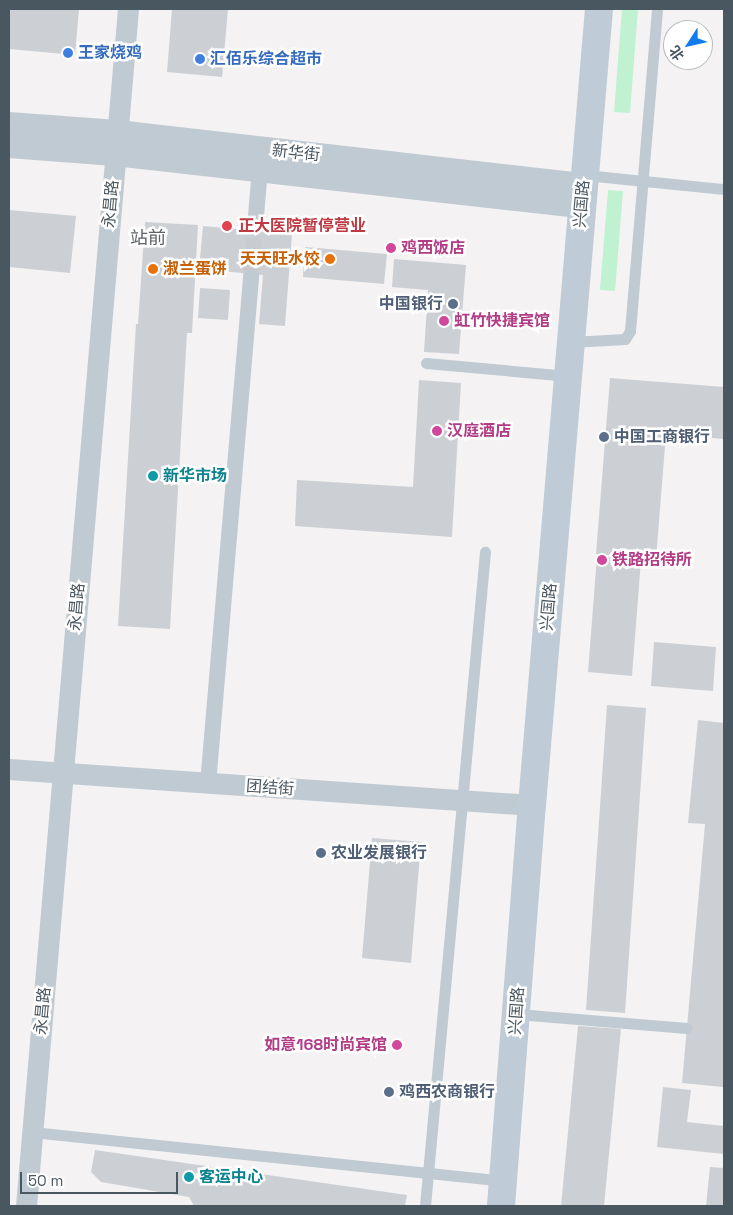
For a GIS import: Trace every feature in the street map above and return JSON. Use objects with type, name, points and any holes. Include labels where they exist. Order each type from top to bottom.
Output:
[{"type":"main road","name":"兴国路","points":[[502,1194],[532,805],[599,9]]},
{"type":"street","name":"永昌路","points":[[26,1206],[128,9]]},
{"type":"street","name":"新华街","points":[[9,126],[260,169],[584,189]]},
{"type":"street","name":"新华街","points":[[9,145],[116,143],[584,189]]},
{"type":"street","points":[[255,228],[260,169]]},
{"type":"street","points":[[208,784],[251,278]]},
{"type":"street","name":"团结街","points":[[9,769],[532,805]]},
{"type":"lane","points":[[571,342],[625,339],[630,331],[656,9]]},
{"type":"lane","points":[[584,189],[724,189]]},
{"type":"lane","points":[[426,363],[568,376]]},
{"type":"lane","points":[[424,1206],[485,552]]},
{"type":"lane","points":[[517,1014],[686,1028]]},
{"type":"lane","points":[[32,1132],[428,1173],[502,1194]]},
{"type":"green space","points":[[622,9],[638,9],[630,113],[614,112]]},
{"type":"green space","points":[[608,190],[623,191],[615,291],[600,290]]},
{"type":"building","points":[[9,9],[79,9],[75,55],[9,49]]},
{"type":"building","points":[[172,9],[228,9],[222,77],[167,72]]},
{"type":"building","points":[[9,210],[76,216],[70,273],[9,267]]},
{"type":"building","name":"新华市场","points":[[145,222],[198,225],[192,333],[187,333],[170,629],[118,626],[136,324],[138,324]]},
{"type":"building","points":[[203,226],[292,234],[285,326],[259,324],[263,275],[199,269]]},
{"type":"building","points":[[305,247],[387,254],[384,284],[303,277]]},
{"type":"building","name":"虹竹快捷宾馆","points":[[394,259],[466,265],[459,354],[424,352],[428,290],[392,287]]},
{"type":"building","points":[[200,288],[230,290],[228,320],[198,318]]},
{"type":"building","points":[[610,378],[724,387],[724,439],[666,434],[656,559],[596,554]]},
{"type":"building","name":"汉庭酒店","points":[[419,380],[461,383],[452,537],[295,526],[297,480],[413,487]]},
{"type":"building","points":[[597,556],[641,560],[632,676],[588,672]]},
{"type":"building","points":[[654,642],[716,647],[713,691],[651,686]]},
{"type":"building","points":[[607,705],[646,708],[625,1013],[586,1010]]},
{"type":"building","points":[[698,720],[724,723],[723,1087],[682,1083],[705,824],[688,823]]},
{"type":"building","points":[[372,838],[421,842],[411,963],[362,958]]},
{"type":"building","points":[[578,1026],[621,1029],[604,1206],[561,1206]]},
{"type":"building","points":[[663,1087],[691,1090],[687,1122],[724,1126],[724,1154],[657,1147]]},
{"type":"building","name":"客运中心","points":[[95,1150],[407,1195],[405,1206],[194,1206],[189,1197],[101,1182],[91,1172]]},
{"type":"building","points":[[710,1167],[724,1168],[724,1206],[706,1206]]},
{"type":"tunnel","points":[[251,278],[255,228]]},
{"type":"place","name":"王家烧鸡","points":[[68,53]]},
{"type":"place","name":"汇佰乐综合超市","points":[[200,59]]},
{"type":"place","name":"正大医院暂停营业","points":[[227,226]]},
{"type":"place","name":"鸡西饭店","points":[[391,248]]},
{"type":"place","name":"天天旺水饺","points":[[330,259]]},
{"type":"place","name":"淑兰蛋饼","points":[[153,269]]},
{"type":"place","name":"中国银行","points":[[453,304]]},
{"type":"place","name":"虹竹快捷宾馆","points":[[444,321]]},
{"type":"place","name":"汉庭酒店","points":[[437,431]]},
{"type":"place","name":"中国工商银行","points":[[604,437]]},
{"type":"place","name":"新华市场","points":[[153,476]]},
{"type":"place","name":"铁路招待所","points":[[602,560]]},
{"type":"place","name":"农业发展银行","points":[[321,853]]},
{"type":"place","name":"如意168时尚宾馆","points":[[397,1045]]},
{"type":"place","name":"鸡西农商银行","points":[[389,1092]]},
{"type":"place","name":"客运中心","points":[[189,1177]]},
{"type":"district","name":"站前","points":[[148,238]]}]
